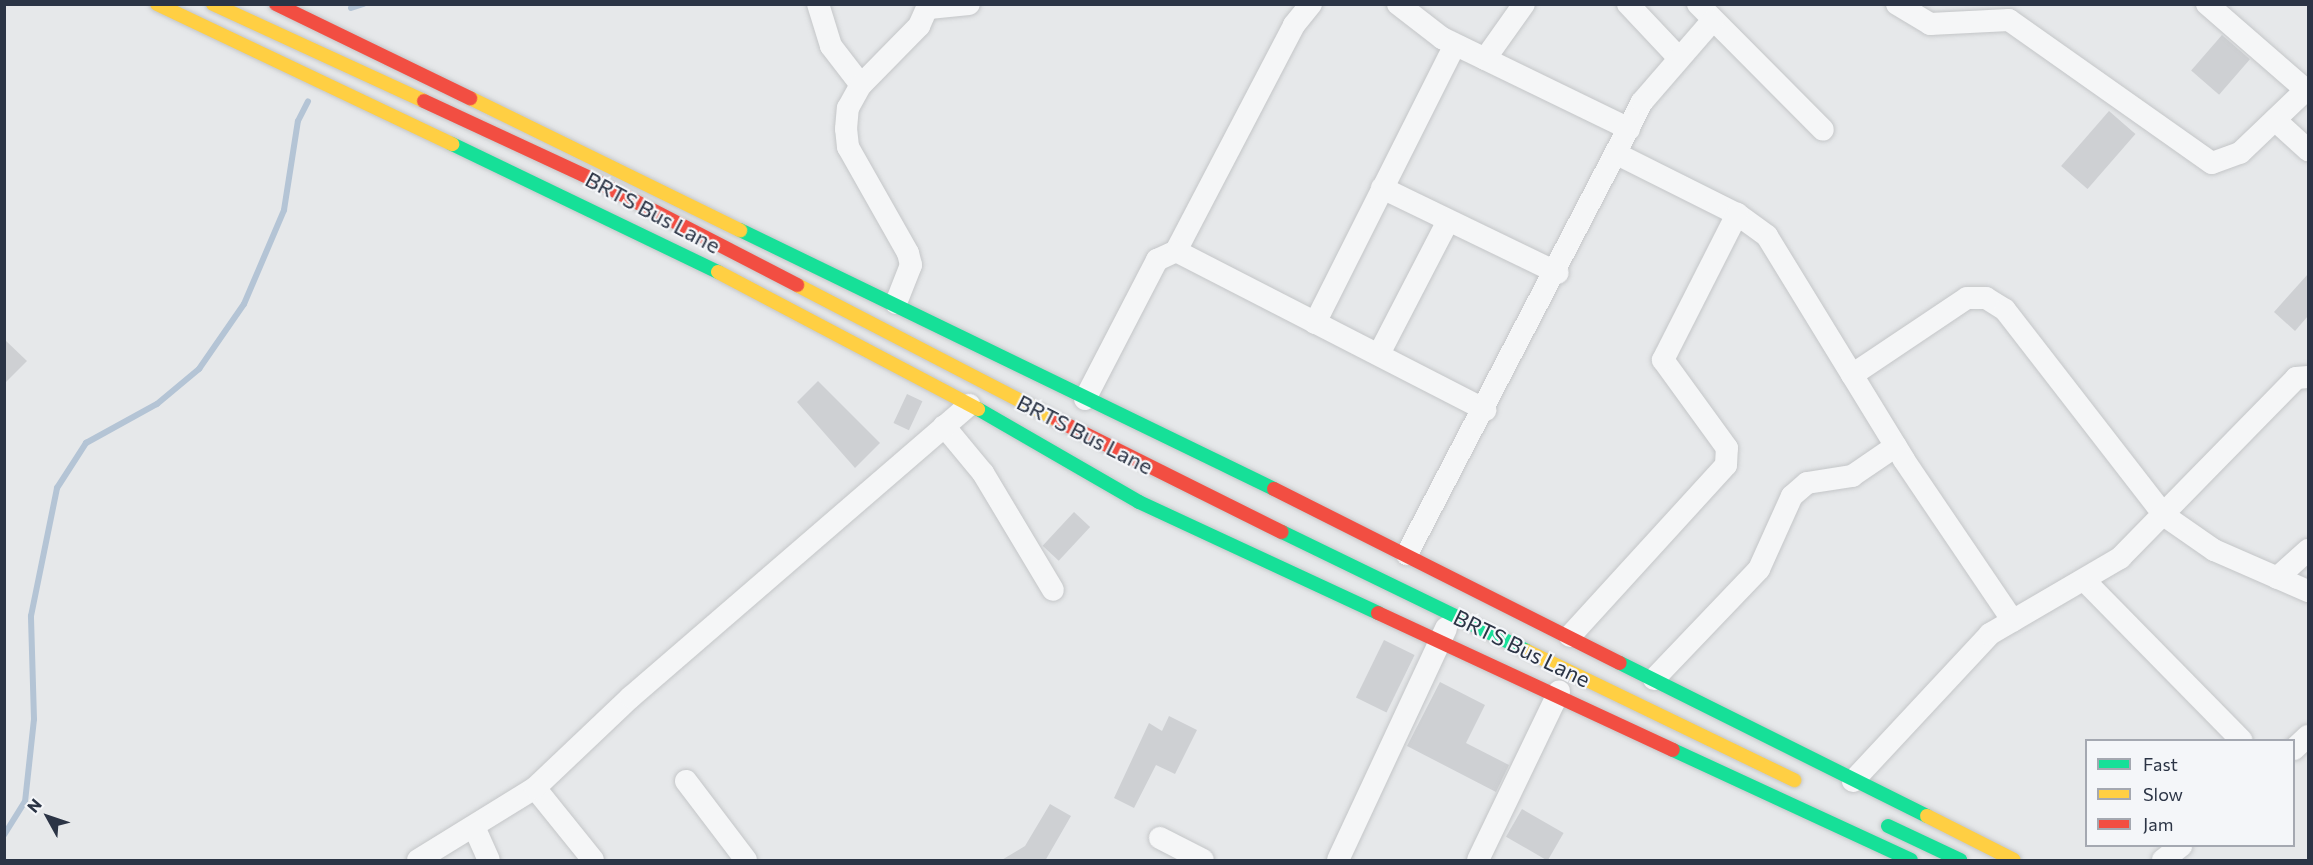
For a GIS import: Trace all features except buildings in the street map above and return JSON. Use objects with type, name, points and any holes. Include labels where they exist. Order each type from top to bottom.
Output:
[{"type":"main road","points":[[157,4],[693,259],[969,405],[1139,502],[1559,692],[1911,861]]},
{"type":"main road","name":"BRTS Bus Lane","points":[[213,4],[592,179],[1102,444],[1808,787]]},
{"type":"main road","points":[[276,4],[896,303],[1085,399],[1407,554],[1466,586],[1570,636],[2014,861]]},
{"type":"main road","points":[[1870,817],[1960,861]]},
{"type":"street","points":[[818,4],[831,46],[861,85]]},
{"type":"street","points":[[896,303],[911,265],[908,253],[848,147],[848,108],[861,85],[919,26],[929,6],[969,4]]},
{"type":"street","points":[[1085,399],[1157,260],[1176,251],[1294,25],[1311,4]]},
{"type":"street","points":[[1398,4],[1455,45],[1629,129]]},
{"type":"street","points":[[1485,59],[1524,4]]},
{"type":"street","points":[[1628,4],[1678,57]]},
{"type":"street","points":[[1897,4],[1930,24],[2009,20],[2212,163],[2234,158],[2307,89],[2207,4]]},
{"type":"street","points":[[1407,554],[1558,273],[1654,82],[1678,57],[1705,12],[1823,130]]},
{"type":"street","points":[[1315,323],[1455,45]]},
{"type":"street","points":[[2275,120],[2308,150]]},
{"type":"street","points":[[1617,154],[1737,214],[1767,236],[1792,270],[1896,446],[2013,621]]},
{"type":"street","points":[[1382,188],[1558,273]]},
{"type":"street","points":[[1570,636],[1729,456],[1663,360],[1737,214]]},
{"type":"street","points":[[1379,354],[1448,221]]},
{"type":"street","points":[[1176,251],[1486,410]]},
{"type":"street","points":[[1852,375],[1967,298],[1986,297],[2005,310],[2165,516],[2214,549],[2308,591]]},
{"type":"street","points":[[1853,781],[1977,646],[2013,621],[2085,581],[2165,516],[2296,378],[2308,377]]},
{"type":"street","points":[[418,861],[475,829],[535,788],[631,697],[969,405]]},
{"type":"street","points":[[944,426],[983,473],[1053,590]]},
{"type":"street","points":[[1654,679],[1759,569],[1792,495],[1807,483],[1852,476],[1896,446]]},
{"type":"street","points":[[2277,578],[2308,550]]},
{"type":"street","points":[[2085,581],[2239,739]]},
{"type":"street","points":[[1338,861],[1466,586]]},
{"type":"street","points":[[1478,861],[1559,692]]},
{"type":"street","points":[[2295,748],[2308,736]]},
{"type":"street","points":[[686,782],[746,861]]},
{"type":"street","points":[[535,788],[592,861]]},
{"type":"street","points":[[475,829],[489,861]]},
{"type":"street","points":[[1160,838],[1203,861]]},
{"type":"street","points":[[2163,861],[2180,847]]},
{"type":"waterway","points":[[351,8],[363,4]]},
{"type":"waterway","points":[[4,835],[25,802],[34,719],[31,616],[57,488],[86,443],[157,404],[199,369],[244,304],[284,210],[298,121],[308,101]]},
{"type":"traffic: fast","points":[[452,144],[718,272]]},
{"type":"traffic: fast","points":[[740,230],[1274,489]]},
{"type":"traffic: fast","points":[[978,409],[1139,502],[1378,613]]},
{"type":"traffic: fast","points":[[1282,532],[1527,651]]},
{"type":"traffic: fast","points":[[1620,663],[1927,816]]},
{"type":"traffic: fast","points":[[1673,750],[1911,860]]},
{"type":"traffic: fast","points":[[1888,826],[1960,860]]},
{"type":"traffic: slow","points":[[157,4],[452,144]]},
{"type":"traffic: slow","points":[[213,4],[424,101]]},
{"type":"traffic: slow","points":[[470,98],[740,230]]},
{"type":"traffic: slow","points":[[718,272],[978,409]]},
{"type":"traffic: slow","points":[[797,285],[1057,420]]},
{"type":"traffic: slow","points":[[1527,651],[1794,780]]},
{"type":"traffic: slow","points":[[1927,816],[2014,860]]},
{"type":"traffic: jam","points":[[276,4],[470,98]]},
{"type":"traffic: jam","points":[[424,101],[592,179],[797,285]]},
{"type":"traffic: jam","points":[[1057,420],[1282,532]]},
{"type":"traffic: jam","points":[[1274,489],[1620,663]]},
{"type":"traffic: jam","points":[[1378,613],[1673,750]]}]
